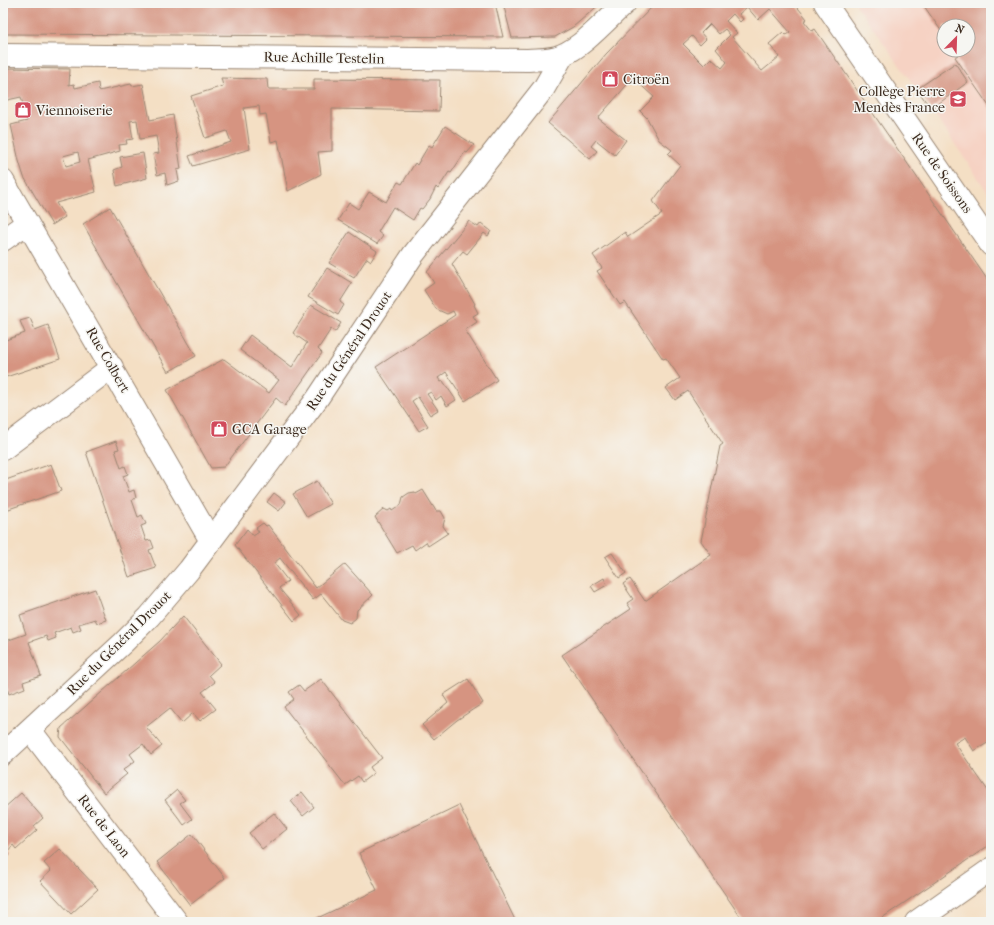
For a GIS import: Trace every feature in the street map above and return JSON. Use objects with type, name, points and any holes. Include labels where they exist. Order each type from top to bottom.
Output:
[{"type":"street","name":"Rue Achille Testelin","points":[[3,55],[528,60],[552,58],[563,55],[580,43],[625,3]]},
{"type":"street","name":"Rue de Soissons","points":[[825,3],[991,245]]},
{"type":"street","name":"Rue du Général Drouot","points":[[3,754],[149,617],[189,570],[317,399],[413,255],[544,88],[563,55]]},
{"type":"street","name":"Rue Colbert","points":[[3,181],[112,367],[211,541]]},
{"type":"street","points":[[3,240],[27,223]]},
{"type":"street","points":[[3,449],[112,367]]},
{"type":"street","name":"Rue de Laon","points":[[30,730],[177,922]]},
{"type":"street","points":[[916,922],[991,869]]},
{"type":"shaded area","name":"Collège Pierre Mendès France","points":[[855,3],[991,3],[991,197],[931,109]]},
{"type":"building","points":[[3,3],[236,3],[237,6],[247,5],[246,3],[495,3],[503,37],[5,34],[3,33]]},
{"type":"building","points":[[503,3],[601,3],[573,27],[555,37],[512,38]]},
{"type":"building","points":[[656,3],[794,3],[807,19],[804,21],[812,31],[815,29],[991,285],[991,741],[974,751],[965,737],[955,743],[991,795],[991,844],[876,922],[744,922],[562,655],[631,609],[627,603],[633,599],[623,584],[630,579],[645,601],[711,555],[701,541],[720,446],[723,444],[688,391],[675,400],[666,388],[680,378],[666,358],[663,359],[625,302],[620,305],[597,271],[602,268],[593,255],[625,232],[628,237],[662,214],[653,201],[680,165],[668,154],[672,150],[659,140],[647,118],[640,111],[654,97],[633,78],[598,118],[626,140],[615,155],[596,140],[591,146],[597,151],[590,159],[548,123],[606,54]],"holes":[[[747,7],[758,20],[770,9],[790,32],[786,35],[783,32],[769,44],[779,57],[762,71],[732,37],[737,33],[726,21],[733,14],[740,22],[743,19],[739,14]],[[710,24],[719,34],[725,29],[730,35],[716,49],[727,62],[722,68],[711,58],[704,65],[683,44],[692,36],[700,45],[706,39],[701,33]]]},
{"type":"building","points":[[922,3],[991,3],[991,109],[956,58],[976,58],[976,18],[936,18],[936,23]]},
{"type":"building","points":[[955,63],[968,82],[931,109],[917,89]]},
{"type":"building","points":[[3,68],[70,69],[69,85],[74,84],[75,88],[98,83],[99,91],[131,84],[132,86],[143,84],[150,120],[173,115],[181,169],[177,170],[179,181],[167,185],[165,173],[157,175],[153,154],[159,153],[156,136],[140,139],[137,120],[130,121],[133,139],[126,140],[127,144],[119,145],[120,151],[88,160],[96,192],[56,203],[65,217],[52,225],[24,177],[19,161],[11,125],[27,121],[21,97],[3,101]],"holes":[[[78,152],[80,162],[66,166],[63,156]]]},
{"type":"building","points":[[221,78],[267,79],[268,89],[314,89],[314,79],[440,80],[439,111],[332,109],[332,151],[318,152],[321,174],[288,191],[278,140],[271,142],[266,114],[260,115],[259,106],[244,108],[250,149],[193,166],[189,156],[231,142],[227,131],[205,138],[191,96],[223,86]]},
{"type":"building","points":[[445,126],[474,145],[467,153],[465,152],[438,189],[436,187],[430,199],[422,209],[420,208],[413,220],[393,207],[378,232],[383,236],[377,244],[338,220],[349,203],[358,209],[369,192],[386,202],[398,182],[402,184],[415,163],[417,165],[429,145],[432,147]]},
{"type":"building","points":[[143,153],[147,178],[117,186],[114,170],[122,167],[120,157]]},
{"type":"building","points":[[110,207],[196,356],[168,372],[83,224]]},
{"type":"building","points":[[469,221],[478,227],[481,223],[491,231],[488,236],[484,233],[467,254],[463,251],[452,264],[475,304],[474,305],[478,313],[473,316],[477,322],[465,330],[497,380],[465,401],[446,372],[438,378],[441,382],[443,381],[456,400],[447,406],[441,396],[436,400],[431,392],[427,394],[438,410],[430,415],[418,397],[412,401],[428,426],[419,431],[376,367],[455,315],[453,311],[447,314],[436,309],[424,290],[434,283],[427,272]]},
{"type":"building","points":[[349,232],[377,251],[371,261],[367,258],[354,278],[329,263]]},
{"type":"building","points":[[327,268],[352,283],[340,302],[344,305],[338,315],[308,297]]},
{"type":"building","points":[[311,305],[341,323],[335,332],[331,329],[318,349],[322,353],[285,406],[276,398],[224,467],[211,468],[167,390],[224,359],[269,393],[279,380],[240,350],[250,335],[292,367],[307,343],[293,333]]},
{"type":"building","points":[[30,318],[35,330],[48,325],[60,359],[3,378],[3,341],[25,333],[20,321]]},
{"type":"building","points":[[116,441],[119,449],[115,450],[121,468],[125,466],[128,474],[123,476],[129,492],[134,490],[136,498],[132,500],[138,517],[142,515],[146,524],[141,526],[146,541],[151,540],[154,548],[149,550],[156,568],[129,577],[86,452]]},
{"type":"building","points":[[51,464],[61,491],[3,511],[3,481]]},
{"type":"building","points":[[317,481],[331,504],[307,517],[293,494]]},
{"type":"building","points":[[423,490],[436,511],[441,511],[445,518],[443,526],[448,533],[428,546],[426,542],[415,550],[412,545],[397,553],[375,517],[384,509],[388,511],[391,509],[392,511],[401,505],[403,497],[409,493],[415,492],[416,494]]},
{"type":"building","points":[[274,493],[286,502],[279,511],[267,502]]},
{"type":"building","points":[[263,523],[266,526],[268,525],[316,588],[345,564],[373,595],[357,610],[356,618],[350,623],[342,620],[321,594],[313,600],[280,558],[274,563],[288,581],[279,588],[301,615],[294,621],[235,545],[247,529],[253,536],[259,532],[256,528]]},
{"type":"building","points":[[612,553],[626,573],[619,578],[605,557]]},
{"type":"building","points":[[604,578],[607,585],[595,592],[591,586]]},
{"type":"building","points":[[95,589],[106,620],[97,623],[95,619],[79,624],[81,629],[73,632],[71,627],[54,633],[56,638],[48,641],[46,636],[29,642],[41,676],[23,682],[25,688],[9,694],[7,688],[3,689],[3,661],[6,660],[3,642],[26,634],[20,615]]},
{"type":"building","points":[[183,616],[221,664],[209,675],[215,682],[202,692],[216,709],[200,721],[193,713],[182,723],[170,708],[146,727],[162,746],[151,755],[143,744],[130,754],[135,761],[123,770],[127,774],[104,793],[60,737],[61,728],[160,641]]},
{"type":"building","points":[[321,679],[382,758],[370,767],[374,773],[362,782],[358,776],[345,785],[284,707],[294,699],[289,692],[299,685],[304,691]]},
{"type":"building","points":[[468,679],[483,703],[457,720],[434,739],[422,725],[448,703],[443,695]]},
{"type":"building","points":[[177,790],[185,800],[180,803],[192,819],[184,825],[165,800]]},
{"type":"building","points":[[302,792],[314,807],[303,816],[291,801]]},
{"type":"building","points":[[21,793],[43,818],[34,826],[37,830],[16,849],[13,845],[7,852],[10,855],[3,861],[3,809]]},
{"type":"building","points":[[459,805],[516,922],[309,922],[377,890],[359,853]]},
{"type":"building","points":[[274,813],[287,829],[262,849],[249,833]]},
{"type":"building","points":[[192,834],[225,878],[190,905],[157,862]]},
{"type":"building","points":[[60,849],[98,889],[71,914],[40,881],[51,871],[44,863]]},
{"type":"building","points":[[86,919],[101,920],[101,922],[86,922]]},
{"type":"place","name":"Citroën","points":[[610,79]]},
{"type":"place","name":"Collège Pierre Mendès France","points":[[958,99]]},
{"type":"place","name":"Viennoiserie","points":[[23,110]]},
{"type":"place","name":"GCA Garage","points":[[219,429]]}]
